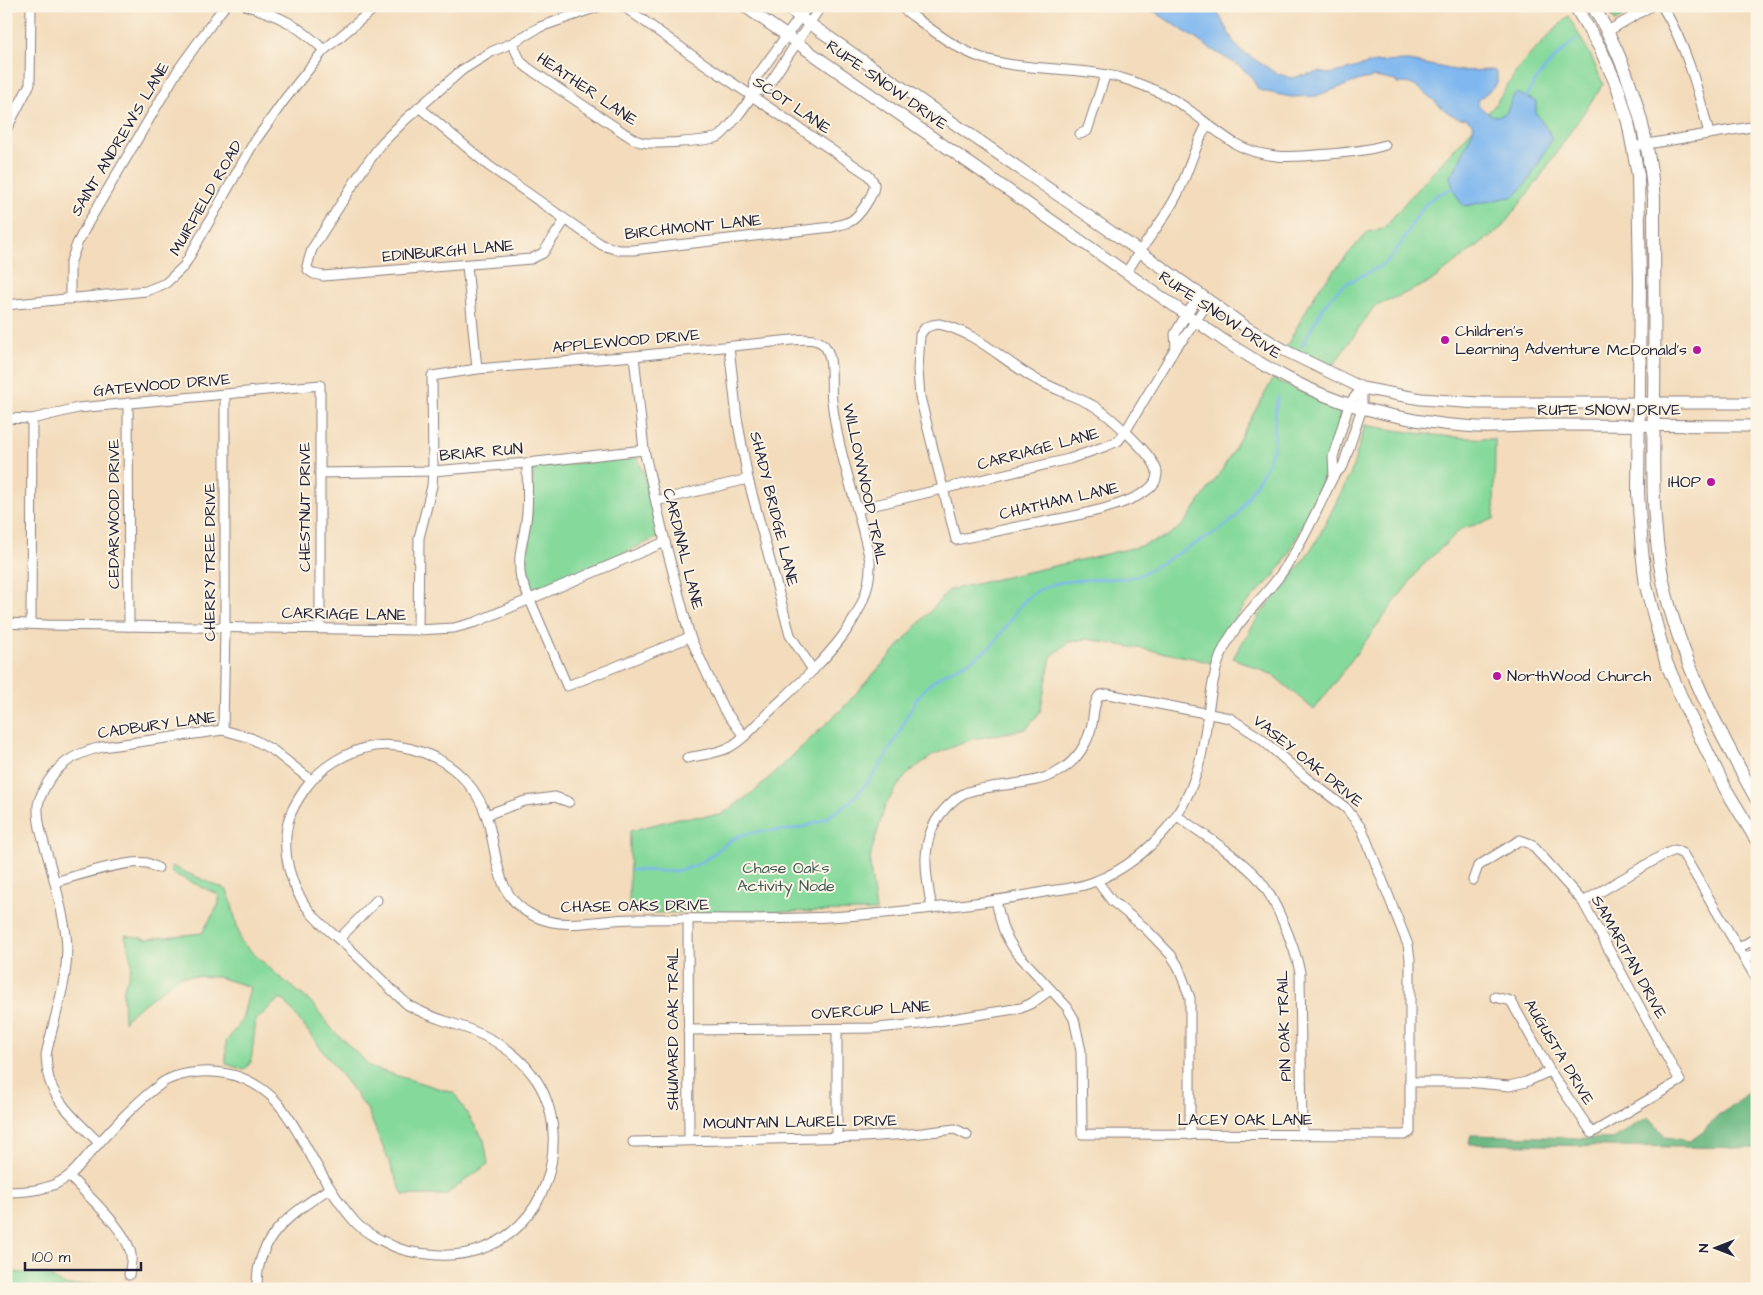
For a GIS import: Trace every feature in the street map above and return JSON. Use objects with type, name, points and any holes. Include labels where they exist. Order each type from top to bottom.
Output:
[{"type":"main road","name":"RUFE SNOW DRIVE","points":[[744,6],[796,42],[1021,184],[1139,251],[1274,344],[1362,388],[1421,399],[1478,403],[1757,402]]},
{"type":"main road","name":"RUFE SNOW DRIVE","points":[[784,6],[1021,184],[1127,272],[1223,340],[1274,372],[1315,391],[1348,404],[1419,421],[1478,427],[1559,425],[1757,426]]},
{"type":"main road","points":[[1575,6],[1600,48],[1618,88],[1634,147],[1638,174],[1640,280],[1639,513],[1646,586],[1666,662],[1725,788],[1757,841]]},
{"type":"main road","points":[[1593,6],[1621,58],[1635,97],[1648,144],[1654,198],[1654,516],[1663,579],[1674,622],[1684,650],[1724,740],[1757,800]]},
{"type":"main road","points":[[1640,280],[1655,280]]},
{"type":"main road","points":[[1697,731],[1716,722]]},
{"type":"street","points":[[6,130],[30,84],[30,6]]},
{"type":"street","name":"SAINT ANDREW'S LANE","points":[[70,299],[70,264],[77,244],[88,223],[178,70],[226,6]]},
{"type":"street","points":[[247,6],[283,18],[306,33],[324,50]]},
{"type":"street","name":"MUIRFIELD ROAD","points":[[6,305],[146,291],[166,283],[184,266],[254,144],[285,99],[324,50],[377,6]]},
{"type":"street","points":[[419,107],[462,70],[490,52],[512,43],[540,27],[600,6]]},
{"type":"street","name":"SCOT LANE","points":[[621,6],[868,174],[874,184]]},
{"type":"street","name":"HEATHER LANE","points":[[753,94],[766,89],[796,42],[808,6]]},
{"type":"street","name":"HEATHER LANE","points":[[512,43],[521,62],[528,68],[640,142],[650,143],[717,138],[730,127],[753,94],[755,79],[786,35],[820,6]]},
{"type":"street","points":[[899,6],[944,38],[969,53],[983,58],[1010,65],[1076,71],[1105,76],[1130,81],[1160,93],[1187,108],[1207,125],[1248,150],[1275,157],[1290,158],[1367,151],[1386,146]]},
{"type":"street","points":[[1608,31],[1651,6]]},
{"type":"street","points":[[1662,6],[1678,35],[1686,56],[1709,134]]},
{"type":"street","points":[[1080,134],[1087,131],[1105,76]]},
{"type":"street","name":"BIRCHMONT LANE","points":[[419,107],[489,166],[602,245],[618,250],[633,250],[832,227],[844,224],[852,220],[869,198],[874,184]]},
{"type":"street","name":"EDINBURGH LANE","points":[[419,107],[382,143],[363,169],[319,236],[312,249],[307,266],[308,270],[323,276],[531,259],[543,253],[565,220]]},
{"type":"street","points":[[1127,272],[1178,194],[1198,140],[1207,125]]},
{"type":"street","points":[[1634,147],[1757,126]]},
{"type":"street","points":[[468,265],[477,369]]},
{"type":"street","name":"CARRIAGE LANE","points":[[858,509],[1077,457],[1118,441],[1176,347],[1175,334],[1192,317],[1205,298]]},
{"type":"street","points":[[944,489],[920,397],[918,370],[920,335],[925,328],[932,325],[946,325],[976,338],[1037,380],[1093,406],[1125,432]]},
{"type":"street","name":"APPLEWOOD DRIVE","points":[[433,471],[432,376],[477,369],[805,339],[817,340],[822,344]]},
{"type":"street","name":"WILLOWWOOD TRAIL","points":[[687,758],[729,747],[744,736],[813,670],[848,628],[867,590],[870,561],[836,428],[832,401],[830,359],[826,348],[822,344]]},
{"type":"street","name":"SHADY BRIDGE LANE","points":[[729,347],[737,418],[748,479],[790,635],[813,670]]},
{"type":"street","name":"CARDINAL LANE","points":[[634,356],[644,450],[665,542],[690,637],[723,708],[744,736]]},
{"type":"street","name":"GATEWOOD DRIVE","points":[[6,418],[32,419],[78,408],[320,385]]},
{"type":"street","name":"CHESTNUT DRIVE","points":[[320,385],[320,628]]},
{"type":"street","name":"CHASE OAKS DRIVE","points":[[1334,475],[1333,458],[1348,404],[1362,388]]},
{"type":"street","name":"CHASE OAKS DRIVE","points":[[6,1192],[27,1192],[42,1189],[69,1176],[139,1101],[166,1080],[194,1072],[227,1073],[240,1076],[263,1090],[274,1100],[294,1125],[330,1188],[356,1224],[369,1234],[408,1252],[441,1256],[472,1253],[494,1244],[522,1224],[545,1190],[553,1158],[552,1122],[548,1104],[533,1075],[504,1048],[487,1037],[424,1014],[408,1005],[310,912],[297,891],[288,866],[286,837],[288,821],[294,805],[311,780],[336,760],[357,750],[378,746],[396,746],[421,750],[450,765],[475,792],[486,815],[500,881],[514,902],[532,916],[553,923],[565,924],[609,920],[800,918],[864,915],[996,900],[1072,888],[1097,881],[1122,868],[1140,855],[1158,839],[1176,816],[1193,784],[1200,760],[1216,668],[1231,632],[1277,579],[1287,564],[1334,475],[1343,466],[1362,408],[1362,388]]},
{"type":"street","name":"CHERRY TREE DRIVE","points":[[223,730],[225,395]]},
{"type":"street","name":"CEDARWOOD DRIVE","points":[[128,403],[130,626]]},
{"type":"street","points":[[31,624],[32,419]]},
{"type":"street","name":"CHATHAM LANE","points":[[944,489],[956,540],[1067,517],[1123,502],[1142,495],[1153,485],[1157,472],[1152,461],[1125,432]]},
{"type":"street","name":"BRIAR RUN","points":[[320,473],[433,471],[644,450]]},
{"type":"street","points":[[527,463],[528,503],[519,565],[522,579],[567,686],[690,637]]},
{"type":"street","points":[[418,630],[419,538],[432,486],[433,471]]},
{"type":"street","points":[[656,501],[748,479]]},
{"type":"street","name":"CARRIAGE LANE","points":[[6,623],[225,628],[418,630],[454,628],[476,622],[665,542]]},
{"type":"street","name":"VASEY OAK DRIVE","points":[[932,908],[925,869],[925,852],[938,817],[954,799],[965,793],[1035,780],[1061,770],[1080,752],[1091,727],[1096,701],[1100,695],[1108,694],[1230,718],[1259,737],[1305,777],[1346,808],[1362,829],[1408,945],[1410,959],[1411,1122],[1408,1134]]},
{"type":"street","name":"CADBURY LANE","points":[[55,882],[38,822],[38,802],[58,768],[84,751],[102,746],[223,730],[251,738],[274,751],[311,780]]},
{"type":"street","points":[[486,815],[525,801],[555,798],[569,802]]},
{"type":"street","name":"PIN OAK TRAIL","points":[[1176,816],[1256,875],[1276,907],[1298,961],[1300,972],[1302,1135]]},
{"type":"street","name":"SAMARITAN DRIVE","points":[[1473,880],[1478,866],[1520,840],[1531,844],[1583,902],[1680,1081],[1592,1133]]},
{"type":"street","points":[[1583,902],[1663,855],[1675,850],[1683,854],[1757,980]]},
{"type":"street","points":[[99,1143],[59,1101],[49,1082],[46,1055],[64,974],[66,953],[66,935],[55,882],[135,862],[148,863],[158,868]]},
{"type":"street","points":[[1097,881],[1112,901],[1145,928],[1163,946],[1178,966],[1190,998],[1190,1135]]},
{"type":"street","points":[[339,939],[377,900]]},
{"type":"street","points":[[996,900],[1003,931],[1009,942],[1050,990]]},
{"type":"street","name":"SHUMARD OAK TRAIL","points":[[688,919],[689,1140]]},
{"type":"street","points":[[1738,948],[1757,937]]},
{"type":"street","points":[[1744,959],[1757,952]]},
{"type":"street","name":"LACEY OAK LANE","points":[[1050,990],[1067,1007],[1078,1033],[1081,1051],[1082,1134],[1408,1134]]},
{"type":"street","name":"OVERCUP LANE","points":[[688,1030],[877,1028],[920,1024],[1009,1011],[1032,1003],[1050,990]]},
{"type":"street","name":"AUGUSTA DRIVE","points":[[1495,997],[1511,1001],[1550,1070],[1592,1133]]},
{"type":"street","points":[[837,1029],[837,1137]]},
{"type":"street","points":[[1410,1082],[1466,1082],[1509,1086],[1526,1082],[1550,1070]]},
{"type":"street","name":"MOUNTAIN LAUREL DRIVE","points":[[633,1142],[922,1134],[955,1129],[967,1136]]},
{"type":"street","points":[[69,1176],[110,1218],[126,1240],[131,1255],[129,1275]]},
{"type":"street","points":[[257,1289],[257,1277],[263,1252],[276,1230],[286,1219],[330,1188]]},
{"type":"green space","points":[[1607,6],[1640,6],[1615,21]]},
{"type":"green space","points":[[1568,16],[1590,54],[1603,84],[1538,180],[1502,227],[1430,282],[1374,307],[1334,364],[1329,368],[1286,347],[1317,291],[1367,232],[1383,229],[1494,106],[1522,63]]},
{"type":"green space","name":"Chase Oaks Activity Node","points":[[1273,379],[1338,407],[1342,415],[1322,483],[1286,559],[1273,577],[1245,605],[1224,633],[1211,663],[1087,639],[1069,642],[1051,657],[1040,712],[1026,729],[973,739],[935,754],[910,771],[897,787],[885,806],[871,853],[870,866],[876,911],[629,913],[630,831],[679,818],[721,815],[756,790],[843,708],[949,590],[1137,547],[1166,537],[1183,525],[1222,470]]},
{"type":"green space","points":[[1365,425],[1430,435],[1495,439],[1494,519],[1461,529],[1421,567],[1314,710],[1273,675],[1233,658],[1260,614],[1291,578],[1316,542],[1351,473]]},
{"type":"green space","points":[[638,458],[645,477],[659,537],[537,591],[531,589],[526,569],[526,552],[531,523],[533,467]]},
{"type":"green space","points":[[171,866],[227,890],[241,942],[276,974],[311,1002],[332,1029],[372,1068],[454,1093],[484,1140],[488,1164],[445,1195],[403,1195],[367,1109],[284,1000],[278,1000],[256,1020],[251,1062],[244,1070],[226,1064],[226,1042],[242,1020],[250,987],[218,977],[180,976],[132,1013],[124,1022],[123,991],[132,965],[125,935],[147,939],[202,933],[219,904],[219,896],[217,894],[172,873]]},
{"type":"green space","points":[[1749,1092],[1757,1093],[1757,1148],[1469,1144],[1471,1135],[1612,1139],[1648,1117],[1666,1137],[1690,1141],[1703,1132],[1718,1115],[1733,1106]]},
{"type":"green space","points":[[6,1272],[45,1274],[67,1286],[108,1282],[111,1289],[6,1289]]},
{"type":"water","points":[[1140,6],[1214,6],[1240,50],[1276,73],[1291,78],[1319,72],[1328,74],[1376,62],[1409,61],[1460,71],[1493,70],[1497,73],[1497,84],[1478,100],[1478,105],[1487,113],[1497,116],[1506,113],[1516,93],[1536,101],[1536,113],[1552,139],[1529,180],[1515,196],[1465,206],[1457,197],[1450,176],[1457,166],[1474,128],[1472,123],[1466,118],[1458,118],[1450,114],[1415,86],[1406,83],[1397,84],[1396,81],[1375,77],[1360,80],[1316,96],[1291,97],[1262,91],[1258,89],[1250,75],[1238,65],[1149,8]]},
{"type":"waterway","points":[[1526,98],[1541,73],[1576,39]]},
{"type":"waterway","points":[[1302,346],[1327,302],[1349,282],[1387,261],[1402,242],[1425,205],[1437,195],[1455,187]]},
{"type":"waterway","points":[[632,870],[668,871],[686,869],[702,862],[729,841],[739,836],[757,832],[787,830],[808,825],[828,817],[847,804],[861,790],[885,757],[907,715],[925,688],[987,649],[998,638],[1021,605],[1031,595],[1043,588],[1070,581],[1138,576],[1220,530],[1236,517],[1266,467],[1274,446],[1275,414],[1278,397]]},
{"type":"place","name":"Children's Learning Adventure","points":[[1445,340]]},
{"type":"place","name":"McDonald's","points":[[1697,350]]},
{"type":"place","name":"IHOP","points":[[1711,482]]},
{"type":"place","name":"NorthWood Church","points":[[1497,676]]}]
